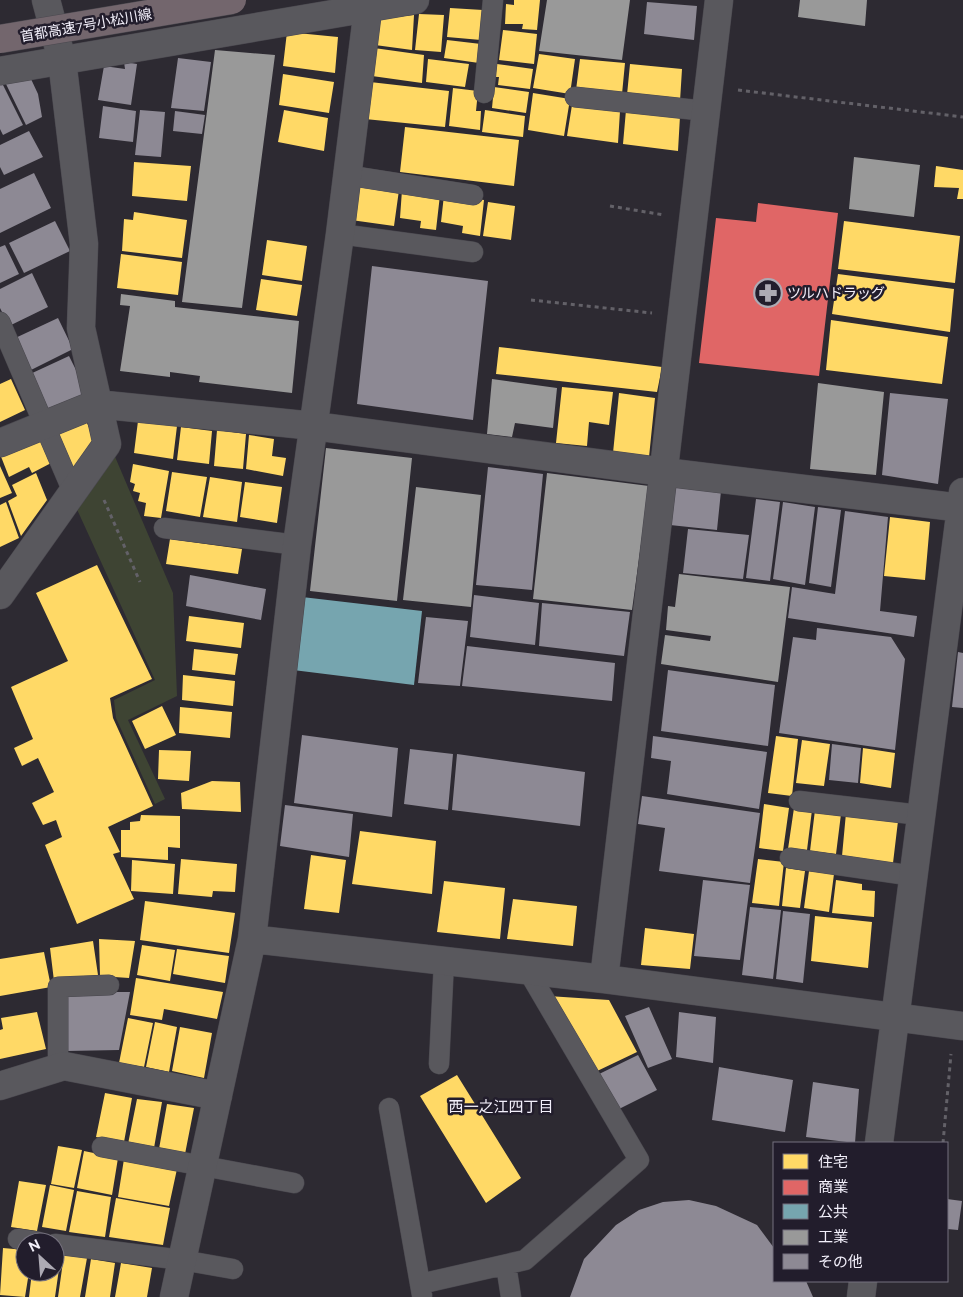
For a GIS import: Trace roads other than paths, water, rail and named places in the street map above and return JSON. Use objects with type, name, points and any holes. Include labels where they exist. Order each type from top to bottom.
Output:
[{"type":"highway","name":"首都高速7号小松川線","points":[[0,39],[232,0]]},
{"type":"street","points":[[0,595],[107,444],[96,404],[81,328],[84,244],[62,60],[46,0]]},
{"type":"street","points":[[0,71],[369,4],[415,0]]},
{"type":"street","points":[[604,980],[719,0]]},
{"type":"street","points":[[174,1297],[252,939],[297,545],[340,234],[369,4]]},
{"type":"street","points":[[0,443],[96,404],[314,426],[664,472],[962,502],[879,1142]]},
{"type":"street","points":[[252,939],[604,980],[894,1016],[958,1026]]},
{"type":"street","points":[[0,1086],[64,1066],[218,1096]]},
{"type":"street","points":[[861,1297],[863,1282]]},
{"type":"lane","points":[[484,93],[493,0]]},
{"type":"lane","points":[[575,96],[708,99]]},
{"type":"lane","points":[[346,176],[473,194]]},
{"type":"lane","points":[[340,234],[473,252]]},
{"type":"lane","points":[[0,322],[43,426],[73,492]]},
{"type":"lane","points":[[164,528],[297,545]]},
{"type":"lane","points":[[799,801],[920,815]]},
{"type":"lane","points":[[790,858],[914,876]]},
{"type":"lane","points":[[439,1064],[444,961]]},
{"type":"lane","points":[[389,1108],[421,1290],[525,1260],[639,1160],[528,971]]},
{"type":"lane","points":[[58,1068],[58,987],[108,985]]},
{"type":"lane","points":[[102,1147],[294,1183]]},
{"type":"lane","points":[[65,1245],[182,1260],[233,1269]]},
{"type":"lane","points":[[506,1265],[511,1297]]},
{"type":"place","name":"ツルハドラッグ","points":[[768,293]]},
{"type":"district","name":"西一之江四丁目","points":[[501,1107]]}]
